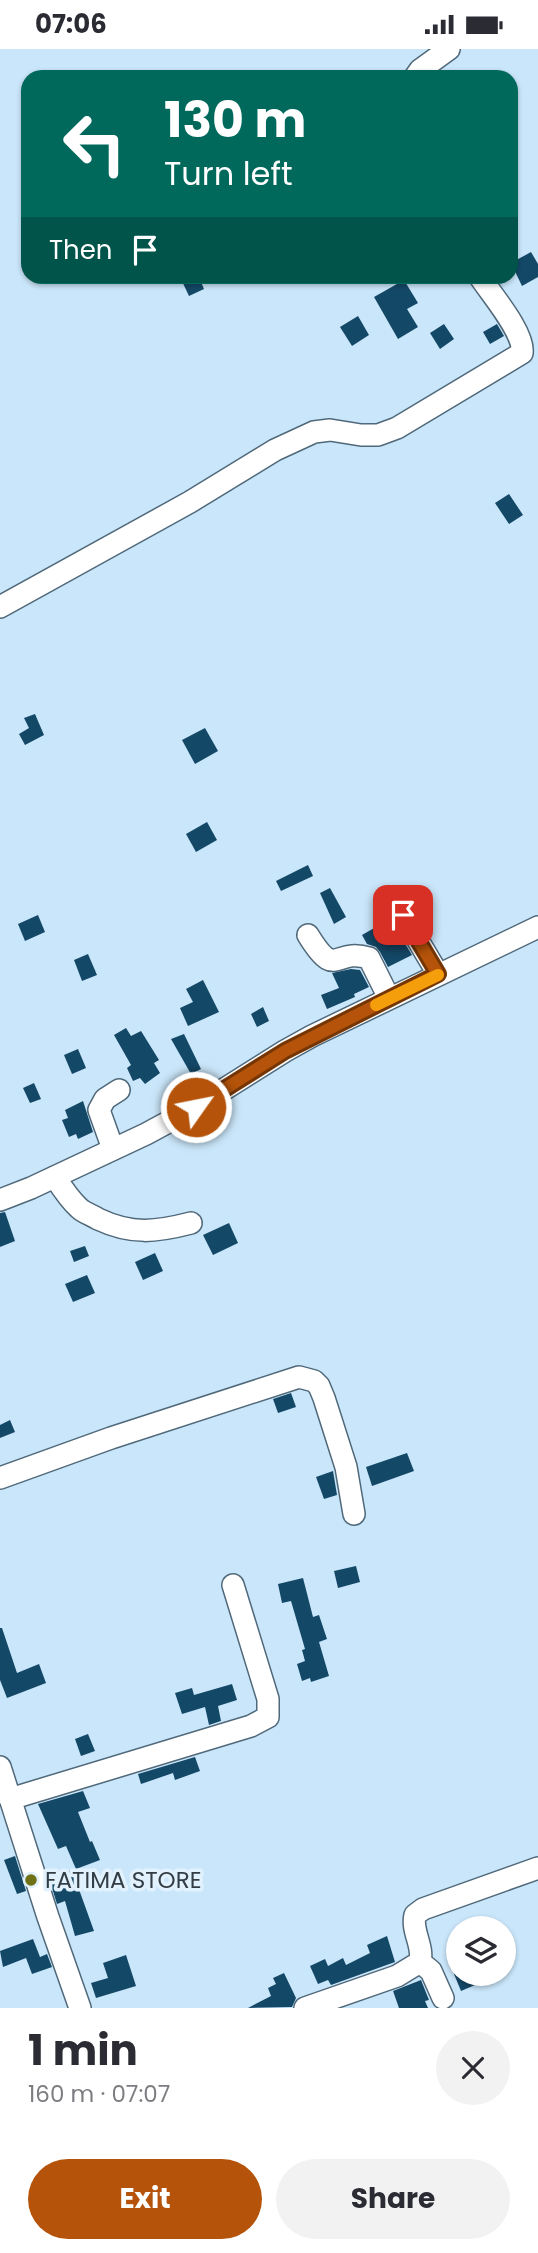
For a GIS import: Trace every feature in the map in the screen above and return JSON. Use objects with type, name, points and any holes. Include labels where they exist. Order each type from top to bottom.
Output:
[{"type":"street","points":[[420,70],[449,49]]},
{"type":"street","points":[[0,607],[190,502],[275,450],[314,432],[330,429],[361,435],[378,435],[397,428],[522,353],[523,345],[518,334],[485,284]]},
{"type":"street","points":[[403,915],[438,974]]},
{"type":"street","points":[[0,1200],[55,1177],[196,1107],[285,1051],[538,927]]},
{"type":"street","points":[[308,935],[323,958],[331,961],[359,955],[369,958],[389,999]]},
{"type":"street","points":[[113,1149],[99,1110],[105,1100],[119,1090]]},
{"type":"street","points":[[55,1177],[81,1210],[110,1224],[144,1232],[162,1231],[191,1223]]},
{"type":"street","points":[[0,1478],[111,1438],[299,1377],[314,1381],[324,1398],[346,1467],[354,1514]]},
{"type":"street","points":[[10,1799],[251,1726],[268,1717],[268,1699],[233,1585]]},
{"type":"street","points":[[0,1767],[80,2008]]},
{"type":"street","points":[[305,2008],[397,1976],[420,1962],[422,1956],[413,1924],[415,1915],[423,1909],[538,1868]]},
{"type":"street","points":[[420,1962],[431,1971],[443,1998]]},
{"type":"building","points":[[531,252],[538,264],[538,277],[522,286],[518,278],[518,259]]},
{"type":"building","points":[[183,284],[202,284],[204,289],[189,296]]},
{"type":"building","points":[[397,284],[406,284],[418,303],[407,309],[418,327],[398,339],[374,297]]},
{"type":"building","points":[[358,316],[369,335],[352,346],[340,327]]},
{"type":"building","points":[[444,324],[454,339],[440,349],[430,333]]},
{"type":"building","points":[[497,324],[504,336],[490,344],[483,332]]},
{"type":"building","points":[[509,494],[523,515],[509,524],[495,503]]},
{"type":"building","points":[[35,714],[44,735],[25,745],[19,734],[29,728],[24,718]]},
{"type":"building","points":[[205,728],[218,751],[195,764],[182,740]]},
{"type":"building","points":[[207,822],[217,840],[196,852],[186,834]]},
{"type":"building","points":[[308,865],[313,876],[281,891],[276,881]]},
{"type":"building","points":[[330,888],[346,917],[334,924],[320,893]]},
{"type":"building","points":[[38,915],[45,932],[25,941],[18,924]]},
{"type":"building","points":[[376,927],[381,937],[396,929],[412,955],[388,967],[376,947],[367,944],[362,935]]},
{"type":"building","points":[[88,954],[97,975],[82,981],[74,960]]},
{"type":"building","points":[[360,970],[369,987],[354,994],[355,997],[327,1009],[321,995],[339,988],[332,973]]},
{"type":"building","points":[[203,980],[219,1012],[188,1026],[180,1008],[193,1002],[186,989]]},
{"type":"building","points":[[263,1007],[269,1021],[257,1027],[251,1014]]},
{"type":"building","points":[[126,1028],[131,1036],[141,1031],[159,1060],[154,1063],[160,1073],[145,1084],[140,1078],[133,1081],[127,1068],[131,1065],[114,1035]]},
{"type":"building","points":[[184,1034],[201,1069],[191,1074],[171,1039]]},
{"type":"building","points":[[78,1049],[86,1068],[72,1074],[64,1055]]},
{"type":"building","points":[[34,1083],[41,1099],[30,1103],[23,1088]]},
{"type":"building","points":[[83,1101],[93,1132],[78,1139],[76,1134],[69,1137],[62,1120],[68,1118],[65,1110]]},
{"type":"building","points":[[5,1212],[15,1241],[0,1247],[0,1213]]},
{"type":"building","points":[[229,1223],[238,1243],[213,1255],[203,1235]]},
{"type":"building","points":[[85,1246],[89,1256],[74,1262],[70,1251]]},
{"type":"building","points":[[155,1253],[163,1271],[143,1280],[135,1262]]},
{"type":"building","points":[[87,1275],[95,1293],[73,1302],[65,1284]]},
{"type":"building","points":[[291,1393],[296,1407],[278,1413],[273,1399]]},
{"type":"building","points":[[10,1420],[15,1432],[0,1438],[0,1425]]},
{"type":"building","points":[[407,1453],[414,1471],[372,1486],[366,1467]]},
{"type":"building","points":[[333,1471],[337,1495],[324,1499],[316,1477]]},
{"type":"building","points":[[356,1566],[360,1582],[338,1588],[334,1571]]},
{"type":"building","points":[[303,1578],[313,1617],[319,1615],[327,1639],[319,1642],[329,1676],[311,1682],[310,1678],[302,1681],[297,1664],[305,1661],[302,1650],[305,1649],[291,1601],[282,1603],[278,1584]]},
{"type":"building","points":[[0,1628],[17,1673],[39,1664],[46,1683],[7,1698],[0,1680]]},
{"type":"building","points":[[232,1684],[237,1700],[218,1706],[221,1721],[209,1725],[205,1707],[182,1714],[175,1693],[192,1688],[194,1695]]},
{"type":"building","points":[[88,1734],[95,1751],[81,1756],[75,1739]]},
{"type":"building","points":[[195,1757],[200,1771],[175,1780],[173,1773],[141,1784],[138,1774]]},
{"type":"building","points":[[83,1791],[90,1808],[78,1812],[100,1860],[76,1869],[66,1846],[58,1849],[38,1804]]},
{"type":"building","points":[[15,1856],[26,1891],[17,1894],[4,1860]]},
{"type":"building","points":[[72,1870],[94,1931],[75,1936],[65,1901],[57,1904],[49,1878]]},
{"type":"building","points":[[387,1936],[395,1962],[331,1985],[328,1980],[318,1984],[310,1966],[325,1959],[328,1966],[343,1958],[346,1965],[370,1953],[367,1945]]},
{"type":"building","points":[[33,1939],[40,1957],[47,1954],[52,1967],[32,1974],[26,1958],[3,1967],[0,1951]]},
{"type":"building","points":[[126,1955],[136,1986],[96,1998],[91,1983],[108,1978],[103,1963]]},
{"type":"building","points":[[284,1973],[296,1998],[292,2007],[248,2008],[271,1996],[268,1988],[276,1984],[273,1978]]},
{"type":"building","points":[[421,1980],[429,2000],[425,2001],[428,2008],[399,2008],[393,1991]]},
{"type":"building","points":[[459,1986],[473,1986],[461,1991]]},
{"type":"slow traffic","points":[[376,1005],[438,975]]},
{"type":"place","name":"FATIMA STORE","points":[[31,1880]]},
{"type":"route","points":[[196,1107],[285,1051],[438,974],[403,915]]}]
